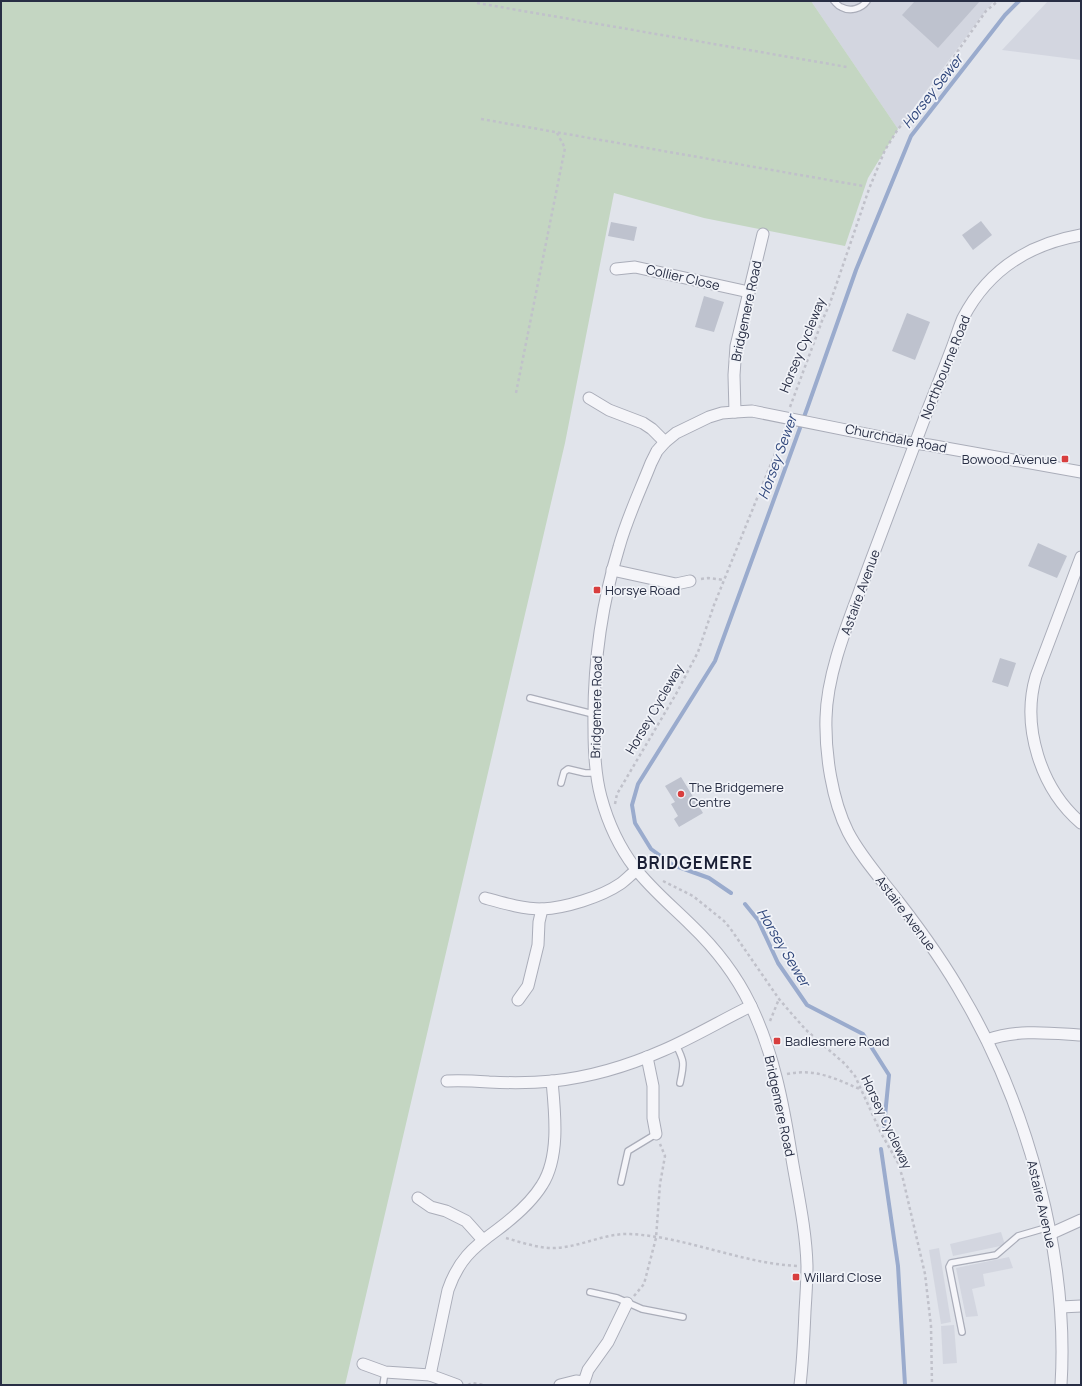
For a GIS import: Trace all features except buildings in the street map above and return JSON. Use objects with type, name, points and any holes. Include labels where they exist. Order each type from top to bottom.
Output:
[{"type":"street","name":"Bridgemere Road","points":[[763,234],[736,346],[734,360],[735,412],[722,413],[709,417],[676,433],[657,451],[620,544],[607,588],[599,633],[593,714],[594,756],[600,796],[618,842],[636,870],[665,902],[703,937],[724,962],[740,985],[751,1006],[764,1038],[776,1076],[785,1114],[805,1232],[807,1266],[800,1385]]},
{"type":"street","name":"Northbourne Road","points":[[915,443],[963,319],[977,296],[995,274],[1013,260],[1036,247],[1063,238],[1081,235]]},
{"type":"street","name":"Collier Close","points":[[616,269],[635,267],[749,292]]},
{"type":"street","points":[[589,398],[609,410],[643,423],[652,429],[665,442]]},
{"type":"street","name":"Churchdale Road","points":[[735,412],[752,411],[815,422],[915,443],[1081,472]]},
{"type":"street","name":"Astaire Avenue","points":[[915,443],[840,648],[831,682],[826,716],[827,751],[838,806],[848,832],[864,858],[901,904],[942,961],[987,1040],[1008,1088],[1020,1121],[1042,1194],[1050,1231],[1061,1307],[1061,1385]]},
{"type":"street","points":[[1081,557],[1036,676],[1033,686],[1030,716],[1037,749],[1052,790],[1063,806],[1081,823]]},
{"type":"street","points":[[612,570],[676,584],[690,581]]},
{"type":"street","points":[[484,898],[542,909],[593,898],[608,892],[636,870]]},
{"type":"street","points":[[518,1000],[528,986],[538,944],[538,922],[542,909]]},
{"type":"street","points":[[447,1081],[552,1081],[598,1072],[647,1057],[676,1045],[751,1006]]},
{"type":"street","points":[[987,1040],[1000,1035],[1018,1032],[1081,1035]]},
{"type":"street","points":[[647,1057],[654,1086],[654,1118],[656,1134]]},
{"type":"street","points":[[430,1375],[452,1277],[470,1251],[482,1240],[513,1218],[529,1202],[542,1185],[550,1166],[554,1149],[552,1081]]},
{"type":"street","points":[[418,1198],[431,1207],[446,1211],[466,1221],[482,1240]]},
{"type":"street","points":[[1050,1231],[1081,1220]]},
{"type":"street","points":[[560,1385],[576,1381],[586,1384],[588,1370],[608,1342],[627,1303]]},
{"type":"street","points":[[1061,1307],[1081,1306]]},
{"type":"street","points":[[363,1364],[385,1372],[430,1375],[458,1385]]},
{"type":"lane","points":[[834,1],[841,8],[856,9],[862,8],[867,1]]},
{"type":"lane","points":[[530,698],[593,714]]},
{"type":"lane","points":[[561,783],[564,772],[568,769],[584,773],[596,773]]},
{"type":"lane","points":[[676,1045],[683,1058],[684,1065],[680,1083]]},
{"type":"lane","points":[[621,1182],[628,1151],[656,1134]]},
{"type":"lane","points":[[962,1332],[948,1267],[951,1263],[996,1255],[1018,1236],[1050,1231]]},
{"type":"lane","points":[[590,1292],[617,1298],[642,1309],[683,1317]]},
{"type":"lane","points":[[382,1385],[385,1372]]},
{"type":"path","name":"Horsey Cycleway","points":[[615,807],[617,794],[676,694],[698,652],[714,605],[791,418],[790,403],[830,303],[869,189],[885,150],[898,129],[919,106],[986,11],[998,1]]},
{"type":"path","points":[[477,3],[847,67]]},
{"type":"path","points":[[481,119],[863,186]]},
{"type":"path","points":[[516,393],[565,148],[556,132]]},
{"type":"path","points":[[690,581],[708,578],[724,580]]},
{"type":"path","name":"Horsey Cycleway","points":[[657,877],[693,896],[724,921],[779,999],[806,1030],[845,1064],[855,1076],[863,1090],[880,1133],[898,1163],[903,1179],[925,1274],[932,1326],[932,1385]]},
{"type":"path","points":[[764,1038],[779,999]]},
{"type":"path","points":[[776,1076],[795,1072],[811,1072],[827,1075],[863,1090]]},
{"type":"path","points":[[627,1303],[644,1284],[656,1238],[660,1184],[665,1156],[656,1134]]},
{"type":"path","points":[[497,1230],[505,1237],[533,1246],[551,1248],[569,1246],[630,1234],[707,1248],[736,1257],[776,1265],[807,1266]]},
{"type":"path","points":[[468,1385],[472,1383],[484,1385]]},
{"type":"shaded area","points":[[811,1],[994,1],[898,129]]},
{"type":"shaded area","points":[[1048,1],[1081,1],[1081,60],[1002,50]]},
{"type":"shaded area","points":[[1001,1232],[1005,1245],[953,1256],[950,1244]]},
{"type":"shaded area","points":[[939,1248],[951,1322],[941,1324],[929,1250]]},
{"type":"shaded area","points":[[1009,1257],[1013,1268],[983,1274],[985,1286],[972,1289],[978,1316],[966,1317],[956,1268]]},
{"type":"shaded area","points":[[954,1325],[957,1363],[943,1364],[941,1326]]},
{"type":"green space","points":[[1,1],[811,1],[898,129],[868,178],[845,246],[704,218],[614,193],[565,443],[345,1385],[1,1385]]},
{"type":"waterway","name":"Horsey Sewer","points":[[731,893],[709,878],[673,865],[651,849],[635,823],[632,805],[638,784],[715,661],[856,270],[911,136],[1005,15],[1019,1]]},
{"type":"waterway","name":"Horsey Sewer","points":[[745,904],[758,920],[778,963],[807,1005],[863,1034],[889,1075],[884,1126]]},
{"type":"waterway","name":"Horsey Sewer","points":[[881,1149],[898,1266],[905,1385]]},
{"type":"place","name":"Bowood Avenue","points":[[1065,459]]},
{"type":"place","name":"Horsye Road","points":[[597,590]]},
{"type":"place","name":"The Bridgemere Centre","points":[[681,794]]},
{"type":"place","name":"Badlesmere Road","points":[[777,1041]]},
{"type":"place","name":"Willard Close","points":[[796,1277]]},
{"type":"district","name":"BRIDGEMERE","points":[[695,862]]}]
